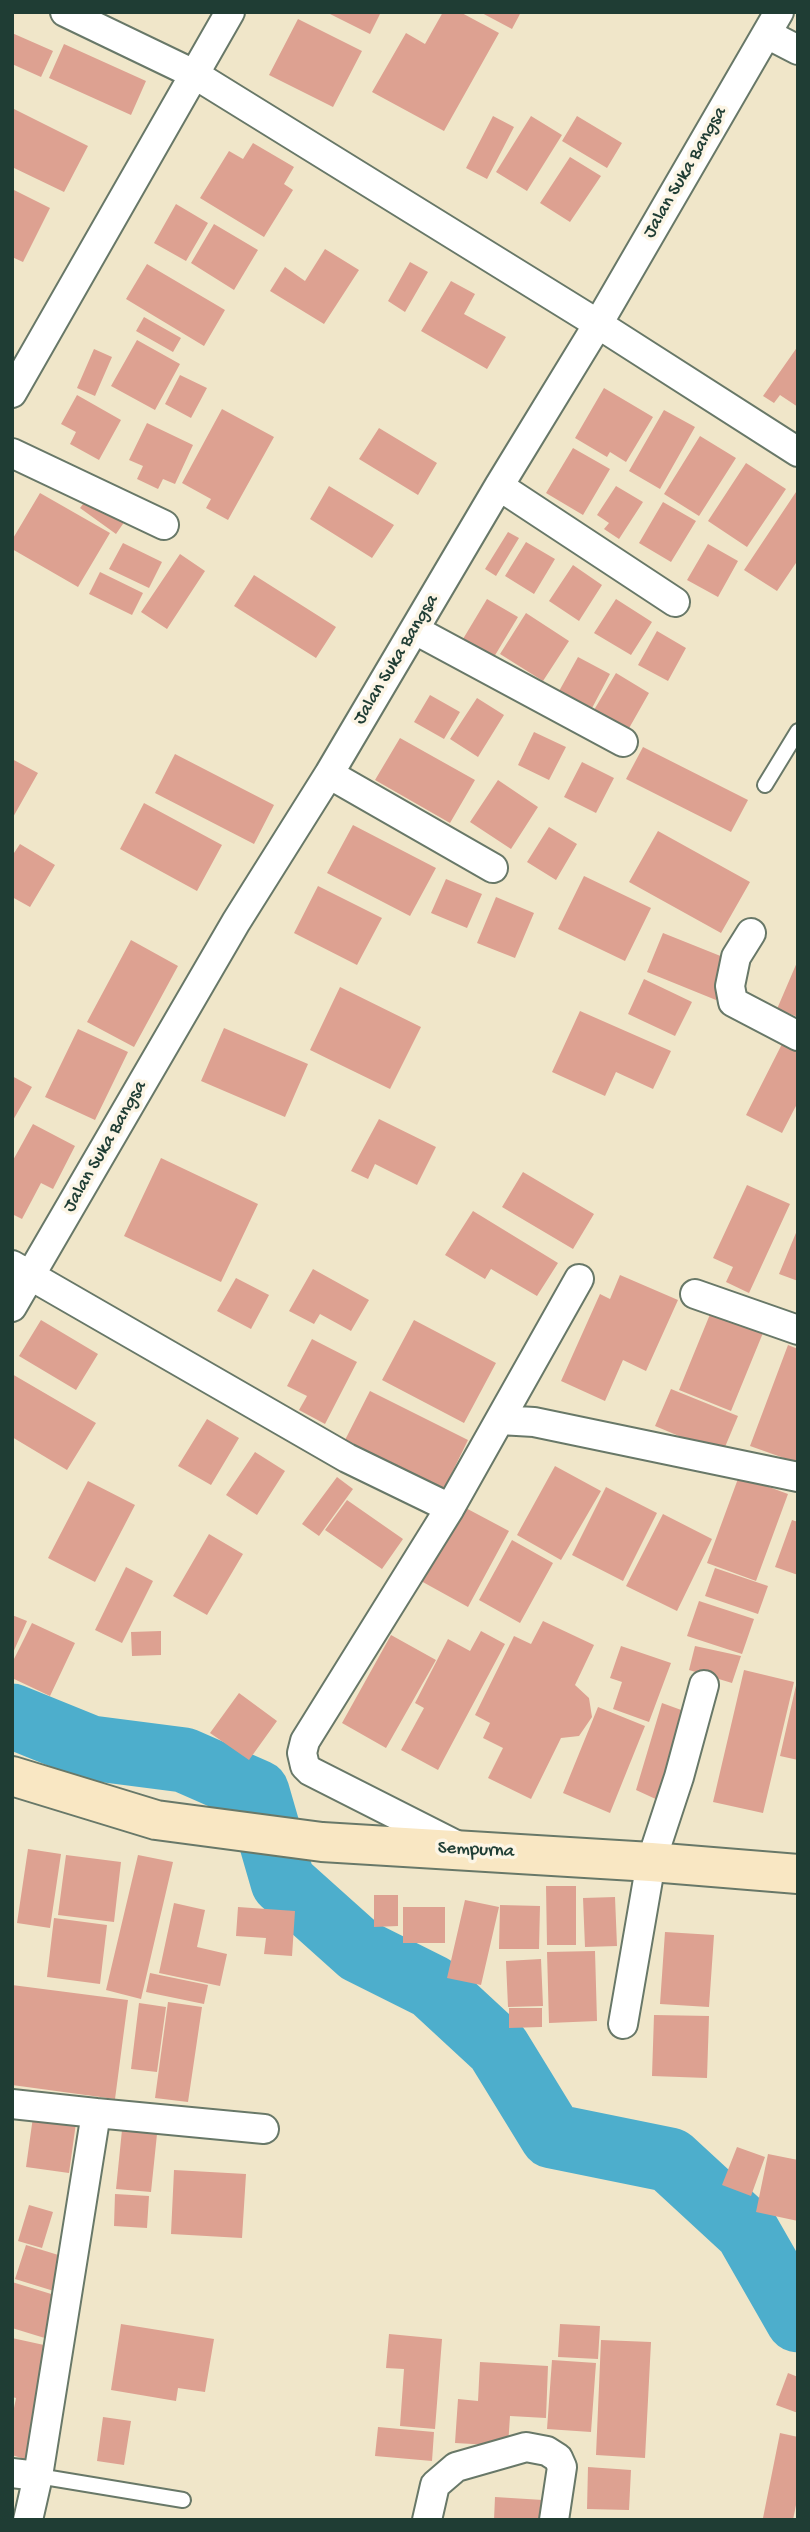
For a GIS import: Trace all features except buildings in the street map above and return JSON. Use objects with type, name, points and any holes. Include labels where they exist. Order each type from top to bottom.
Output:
[{"type":"street","points":[[65,12],[194,74],[598,324],[798,452]]},
{"type":"street","points":[[12,393],[230,12]]},
{"type":"street","points":[[773,23],[798,50]]},
{"type":"street","name":"Jalan Suka Bangsa","points":[[12,1307],[22,1270],[329,774],[598,324],[773,23]]},
{"type":"street","points":[[12,453],[164,525]]},
{"type":"street","points":[[499,486],[675,602]]},
{"type":"street","points":[[415,630],[624,742]]},
{"type":"street","points":[[329,774],[493,868]]},
{"type":"street","points":[[751,933],[736,957],[730,986],[733,1002],[798,1036]]},
{"type":"street","points":[[22,1270],[347,1458],[450,1508]]},
{"type":"street","points":[[467,1850],[310,1771],[305,1766],[302,1753],[306,1741],[450,1508],[579,1279]]},
{"type":"street","points":[[695,1294],[798,1330]]},
{"type":"street","points":[[500,1420],[534,1422],[798,1477]]},
{"type":"street","points":[[623,2024],[651,1862],[679,1777],[704,1685]]},
{"type":"street","name":"Sempurna","points":[[12,1776],[156,1821],[322,1842],[651,1862],[798,1874]]},
{"type":"street","points":[[12,2104],[264,2129]]},
{"type":"street","points":[[28,2520],[25,2474],[96,2113]]},
{"type":"street","points":[[427,2520],[435,2485],[456,2467],[526,2447],[547,2451],[558,2458],[562,2467],[554,2520]]},
{"type":"lane","points":[[765,785],[798,731]]},
{"type":"lane","points":[[25,2474],[183,2500]]},
{"type":"waterway","points":[[12,1716],[91,1748],[184,1760],[257,1792],[283,1882],[360,1951],[432,1987],[498,2048],[552,2136],[670,2160],[747,2231],[798,2320]]}]
